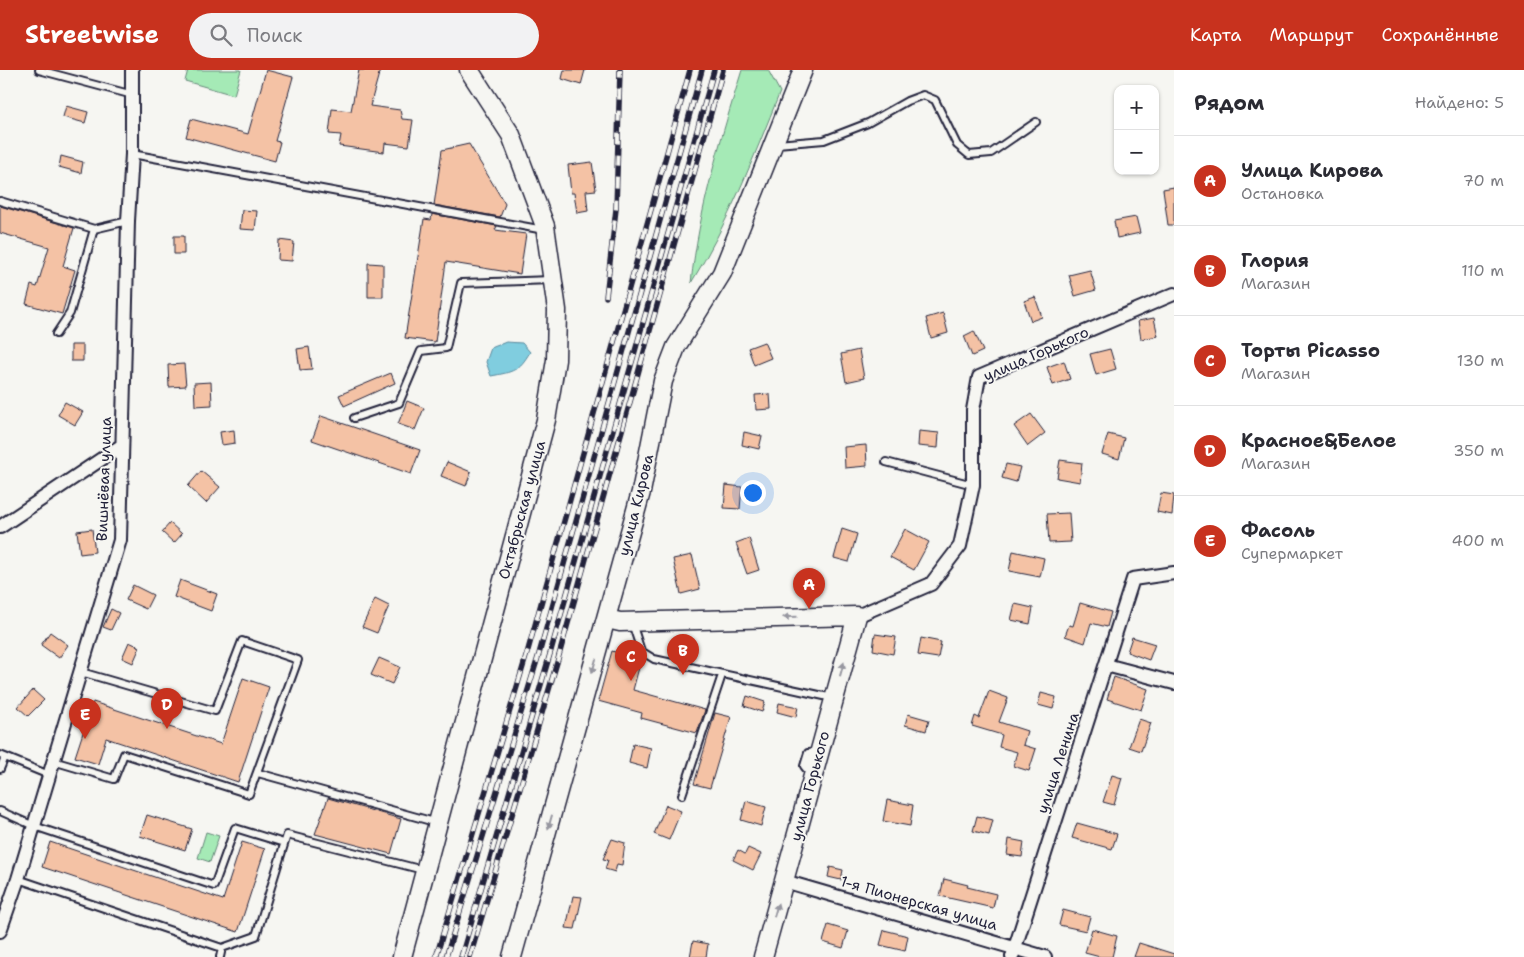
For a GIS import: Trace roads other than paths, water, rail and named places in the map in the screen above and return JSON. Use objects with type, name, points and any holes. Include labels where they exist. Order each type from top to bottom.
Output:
[{"type":"street","name":"Вишнёвая улица","points":[[0,931],[18,879],[120,540],[128,221],[132,154],[132,70]]},
{"type":"street","name":"Октябрьская улица","points":[[402,957],[546,420],[556,360],[554,280],[546,230],[511,135],[469,70]]},
{"type":"street","name":"улица Кирова","points":[[512,957],[641,492],[663,381],[676,347],[722,273],[803,70]]},
{"type":"street","name":"улица Горького","points":[[607,619],[632,622],[857,616],[931,584],[960,546],[973,485],[972,410],[979,377],[1174,294]]},
{"type":"street","points":[[0,527],[122,446]]},
{"type":"street","name":"улица Ленина","points":[[1013,953],[1133,579],[1174,573]]},
{"type":"street","name":"улица Горького","points":[[763,957],[814,778],[857,616]]},
{"type":"street","points":[[1106,665],[1174,683]]},
{"type":"street","name":"1-я Пионерская улица","points":[[784,881],[1013,953],[1045,957]]},
{"type":"lane","points":[[39,70],[133,95]]},
{"type":"lane","points":[[773,144],[824,140],[868,123],[907,100],[923,95],[935,100],[957,144],[969,155],[991,153],[1036,122]]},
{"type":"lane","points":[[132,154],[546,230]]},
{"type":"lane","points":[[0,201],[94,229],[128,221]]},
{"type":"lane","points":[[56,334],[70,314],[94,229]]},
{"type":"lane","points":[[354,418],[399,403],[420,351],[446,348],[461,283],[554,280]]},
{"type":"lane","points":[[886,462],[973,485]]},
{"type":"lane","points":[[632,622],[641,650],[654,659],[722,676],[834,698]]},
{"type":"lane","points":[[53,761],[114,780],[124,754],[250,794],[298,660],[242,641],[215,711],[81,672]]},
{"type":"lane","points":[[682,795],[722,676]]},
{"type":"lane","points":[[0,769],[2,756],[49,774]]},
{"type":"lane","points":[[258,773],[438,823]]},
{"type":"lane","points":[[0,811],[34,826],[214,886],[235,828],[284,842]]},
{"type":"lane","points":[[18,879],[222,948],[256,936],[287,835],[426,870]]},
{"type":"lane","points":[[220,957],[222,948]]},
{"type":"water","points":[[506,342],[522,343],[530,352],[515,370],[491,376],[486,362],[491,348]]},
{"type":"railway","points":[[606,297],[616,209],[620,70]]},
{"type":"railway","points":[[436,957],[528,650],[690,70]]},
{"type":"railway","points":[[446,957],[539,654],[702,70]]},
{"type":"railway","points":[[461,957],[550,654],[714,70]]},
{"type":"railway","points":[[470,957],[558,659],[723,70]]},
{"type":"place","name":"Улица Кирова","points":[[809,609]]},
{"type":"place","name":"Глория","points":[[683,675]]},
{"type":"place","name":"Торты Picasso","points":[[631,681]]},
{"type":"place","name":"Красное&Белое","points":[[167,729]]},
{"type":"place","name":"Фасоль","points":[[85,739]]}]
